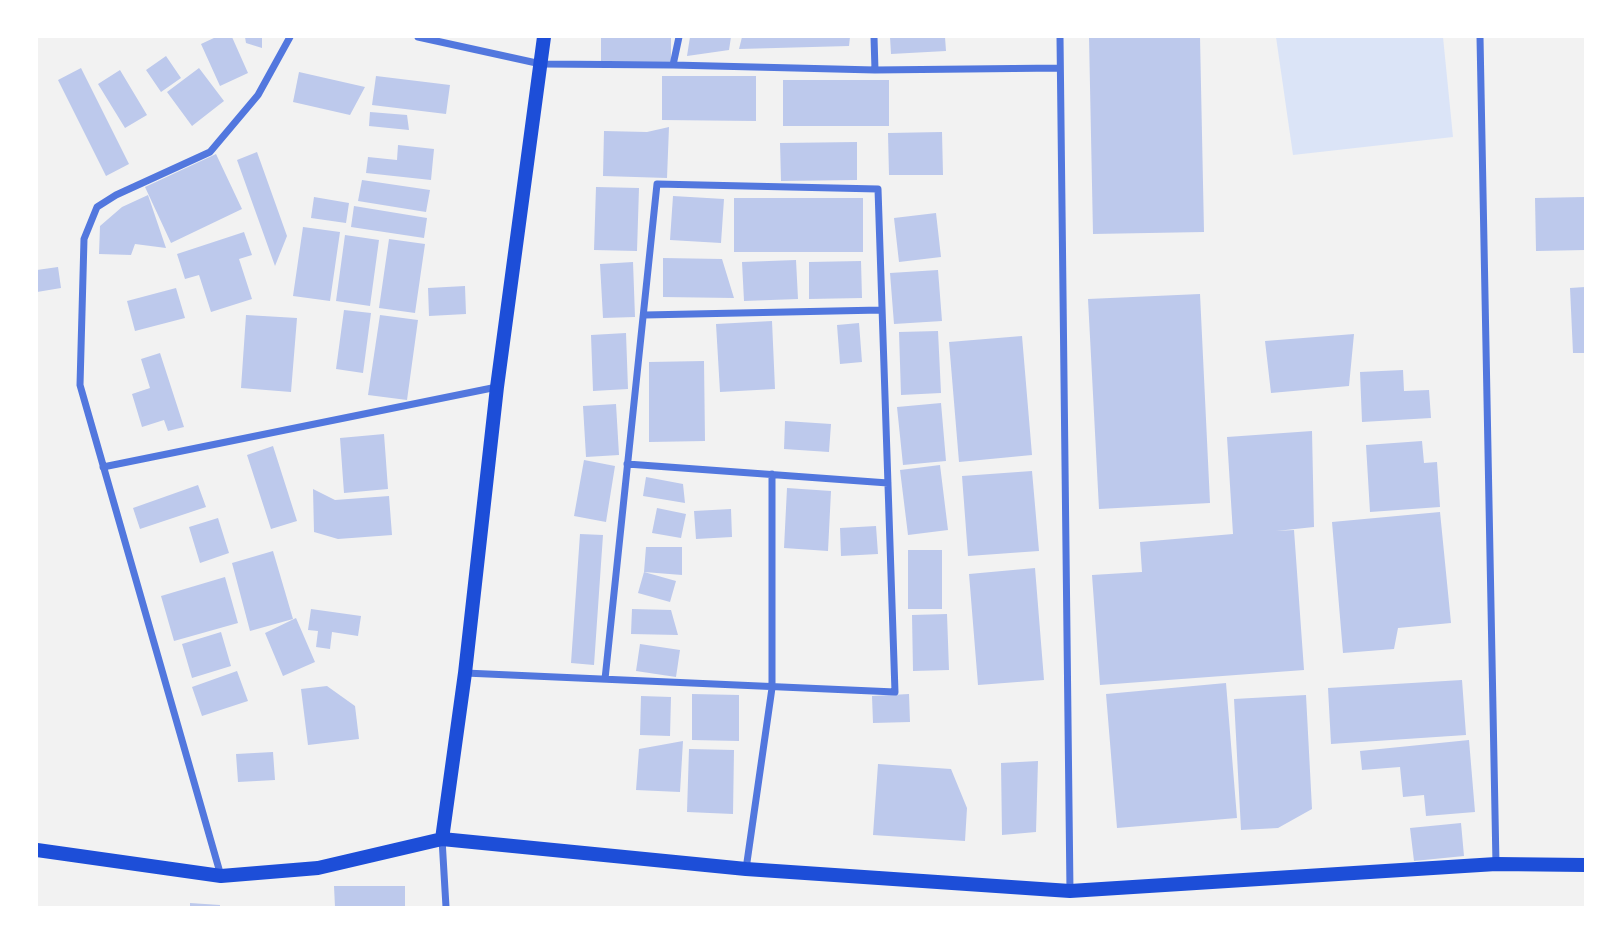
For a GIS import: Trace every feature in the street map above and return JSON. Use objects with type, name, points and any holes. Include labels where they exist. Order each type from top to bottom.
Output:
[{"type":"main road","points":[[442,839],[465,673],[497,387],[544,37]]},
{"type":"main road","points":[[37,850],[221,876],[318,868],[442,839],[746,869],[1070,891],[1496,864],[1585,865]]},
{"type":"street","points":[[221,876],[80,385],[84,239],[97,207],[116,195],[210,152],[258,95],[290,37]]},
{"type":"street","points":[[418,37],[541,64],[875,69],[1060,68]]},
{"type":"street","points":[[673,65],[679,37]]},
{"type":"street","points":[[874,37],[875,69]]},
{"type":"street","points":[[1060,37],[1070,891]]},
{"type":"street","points":[[1480,37],[1496,864]]},
{"type":"street","points":[[465,673],[895,692],[878,189],[657,184],[605,679]]},
{"type":"street","points":[[645,315],[881,310]]},
{"type":"street","points":[[103,467],[497,387]]},
{"type":"street","points":[[627,464],[888,483]]},
{"type":"street","points":[[746,869],[772,688],[772,474]]},
{"type":"street","points":[[442,839],[446,907]]},
{"type":"shaded area","points":[[1276,37],[1443,37],[1453,137],[1293,155]]},
{"type":"building","points":[[216,37],[232,37],[248,73],[220,86],[201,44]]},
{"type":"building","points":[[245,37],[262,37],[262,48],[246,43]]},
{"type":"building","points":[[601,37],[671,37],[671,61],[601,61]]},
{"type":"building","points":[[690,37],[731,37],[729,50],[687,56]]},
{"type":"building","points":[[742,37],[850,37],[849,46],[739,49]]},
{"type":"building","points":[[890,37],[945,37],[946,51],[891,54]]},
{"type":"building","points":[[1089,37],[1200,37],[1204,232],[1093,234]]},
{"type":"building","points":[[166,56],[181,78],[161,92],[146,70]]},
{"type":"building","points":[[81,68],[129,164],[106,176],[58,80]]},
{"type":"building","points":[[199,68],[224,101],[192,126],[167,92]]},
{"type":"building","points":[[120,70],[147,115],[125,128],[98,84]]},
{"type":"building","points":[[299,72],[365,87],[350,115],[293,102]]},
{"type":"building","points":[[376,76],[450,85],[446,114],[372,105]]},
{"type":"building","points":[[662,76],[756,76],[756,121],[662,120]]},
{"type":"building","points":[[783,80],[889,80],[889,126],[783,126]]},
{"type":"building","points":[[370,112],[407,115],[409,130],[369,126]]},
{"type":"building","points":[[669,127],[667,178],[603,176],[604,131],[647,132]]},
{"type":"building","points":[[942,132],[943,175],[889,175],[888,133]]},
{"type":"building","points":[[857,142],[857,180],[781,181],[780,143]]},
{"type":"building","points":[[398,145],[434,149],[431,180],[366,173],[368,157],[397,160]]},
{"type":"building","points":[[257,152],[287,236],[275,266],[237,160]]},
{"type":"building","points":[[216,154],[242,209],[171,243],[145,187]]},
{"type":"building","points":[[362,180],[430,190],[426,212],[358,201]]},
{"type":"building","points":[[596,187],[639,188],[637,251],[594,250]]},
{"type":"building","points":[[148,195],[166,248],[135,244],[131,255],[99,254],[100,226],[122,207]]},
{"type":"building","points":[[673,196],[724,199],[721,243],[670,240]]},
{"type":"building","points":[[314,197],[349,203],[346,223],[311,218]]},
{"type":"building","points":[[1585,197],[1585,250],[1536,251],[1535,198]]},
{"type":"building","points":[[734,198],[863,198],[863,252],[734,252]]},
{"type":"building","points":[[354,206],[427,218],[424,238],[351,227]]},
{"type":"building","points":[[936,213],[941,257],[899,262],[894,218]]},
{"type":"building","points":[[303,227],[340,232],[330,301],[293,296]]},
{"type":"building","points":[[244,232],[252,255],[239,259],[252,299],[211,312],[199,275],[185,279],[177,254]]},
{"type":"building","points":[[345,235],[379,240],[370,306],[336,301]]},
{"type":"building","points":[[389,239],[425,244],[415,313],[379,308]]},
{"type":"building","points":[[663,258],[722,259],[734,298],[663,297]]},
{"type":"building","points":[[796,260],[798,299],[744,301],[742,262]]},
{"type":"building","points":[[861,261],[862,298],[809,299],[809,262]]},
{"type":"building","points":[[633,262],[635,317],[603,318],[600,264]]},
{"type":"building","points":[[58,267],[61,288],[37,292],[37,270]]},
{"type":"building","points":[[938,270],[942,321],[894,324],[890,273]]},
{"type":"building","points":[[465,286],[466,314],[429,316],[428,288]]},
{"type":"building","points":[[1585,287],[1585,353],[1573,353],[1570,288]]},
{"type":"building","points":[[176,288],[185,318],[135,331],[127,301]]},
{"type":"building","points":[[1200,294],[1210,503],[1099,509],[1088,299]]},
{"type":"building","points":[[344,310],[371,313],[363,373],[336,369]]},
{"type":"building","points":[[246,315],[297,318],[291,392],[241,388]]},
{"type":"building","points":[[380,315],[418,320],[407,400],[368,395]]},
{"type":"building","points":[[772,321],[775,389],[720,392],[716,324]]},
{"type":"building","points":[[859,323],[862,362],[840,364],[837,325]]},
{"type":"building","points":[[938,331],[941,393],[901,395],[899,332]]},
{"type":"building","points":[[626,333],[628,389],[593,391],[591,335]]},
{"type":"building","points":[[1354,334],[1349,386],[1271,393],[1265,341]]},
{"type":"building","points":[[1022,336],[1032,455],[959,462],[949,342]]},
{"type":"building","points":[[160,353],[184,427],[168,431],[164,420],[142,427],[132,394],[150,388],[141,359]]},
{"type":"building","points":[[704,361],[705,441],[649,442],[649,362]]},
{"type":"building","points":[[1403,370],[1404,391],[1429,390],[1431,418],[1362,422],[1360,372]]},
{"type":"building","points":[[941,403],[946,461],[903,465],[897,407]]},
{"type":"building","points":[[616,404],[619,455],[586,457],[583,406]]},
{"type":"building","points":[[785,421],[831,424],[829,452],[784,449]]},
{"type":"building","points":[[1312,431],[1314,527],[1276,531],[1294,530],[1304,670],[1100,685],[1092,575],[1142,572],[1140,542],[1233,534],[1227,437]]},
{"type":"building","points":[[384,434],[388,489],[344,493],[340,438]]},
{"type":"building","points":[[1422,441],[1424,463],[1437,462],[1440,507],[1370,512],[1366,445]]},
{"type":"building","points":[[273,446],[297,521],[271,529],[247,455]]},
{"type":"building","points":[[584,460],[615,466],[606,522],[574,516]]},
{"type":"building","points":[[940,465],[948,530],[908,535],[900,470]]},
{"type":"building","points":[[1032,471],[1039,551],[968,556],[962,476]]},
{"type":"building","points":[[646,477],[683,484],[685,503],[643,496]]},
{"type":"building","points":[[198,485],[206,507],[140,529],[133,508]]},
{"type":"building","points":[[787,488],[831,491],[828,551],[784,548]]},
{"type":"building","points":[[313,489],[335,500],[389,496],[392,535],[338,539],[314,532]]},
{"type":"building","points":[[657,508],[686,514],[681,538],[652,533]]},
{"type":"building","points":[[731,509],[732,537],[696,539],[694,511]]},
{"type":"building","points":[[1440,512],[1451,623],[1398,628],[1394,649],[1343,653],[1332,522]]},
{"type":"building","points":[[218,518],[229,553],[200,563],[189,527]]},
{"type":"building","points":[[876,526],[878,554],[841,556],[840,528]]},
{"type":"building","points":[[580,534],[603,535],[594,665],[571,663]]},
{"type":"building","points":[[646,547],[682,547],[682,575],[644,572]]},
{"type":"building","points":[[908,550],[942,550],[942,609],[908,609]]},
{"type":"building","points":[[273,551],[293,619],[250,631],[232,563]]},
{"type":"building","points":[[1035,568],[1044,680],[978,685],[969,574]]},
{"type":"building","points":[[644,572],[676,581],[670,602],[638,593]]},
{"type":"building","points":[[225,577],[238,623],[174,641],[161,596]]},
{"type":"building","points":[[311,609],[361,616],[358,636],[332,632],[330,649],[316,647],[318,631],[308,630]]},
{"type":"building","points":[[632,609],[671,610],[678,635],[631,634]]},
{"type":"building","points":[[947,614],[949,670],[913,671],[912,615]]},
{"type":"building","points":[[296,618],[315,662],[283,676],[265,633]]},
{"type":"building","points":[[221,632],[231,666],[192,678],[182,644]]},
{"type":"building","points":[[640,644],[680,650],[676,677],[636,671]]},
{"type":"building","points":[[237,671],[248,701],[202,716],[192,687]]},
{"type":"building","points":[[1462,680],[1466,735],[1331,744],[1328,688]]},
{"type":"building","points":[[1226,683],[1237,818],[1117,828],[1106,694]]},
{"type":"building","points":[[327,686],[355,706],[359,739],[308,745],[301,689]]},
{"type":"building","points":[[692,694],[739,695],[739,741],[692,740]]},
{"type":"building","points":[[909,694],[910,722],[873,723],[872,696]]},
{"type":"building","points":[[1306,695],[1312,809],[1278,828],[1241,830],[1234,699]]},
{"type":"building","points":[[641,696],[671,697],[670,736],[640,735]]},
{"type":"building","points":[[1469,740],[1475,812],[1426,816],[1424,795],[1403,797],[1400,767],[1362,770],[1360,751]]},
{"type":"building","points":[[683,741],[680,792],[636,790],[639,749]]},
{"type":"building","points":[[689,749],[734,750],[733,814],[687,812]]},
{"type":"building","points":[[273,752],[275,780],[238,782],[236,754]]},
{"type":"building","points":[[1038,761],[1036,832],[1002,835],[1001,763]]},
{"type":"building","points":[[878,764],[951,769],[967,808],[965,841],[873,835]]},
{"type":"building","points":[[1461,823],[1464,856],[1414,861],[1410,828]]},
{"type":"building","points":[[334,886],[405,886],[405,907],[335,907]]},
{"type":"building","points":[[190,903],[220,905],[220,907],[190,907]]}]
